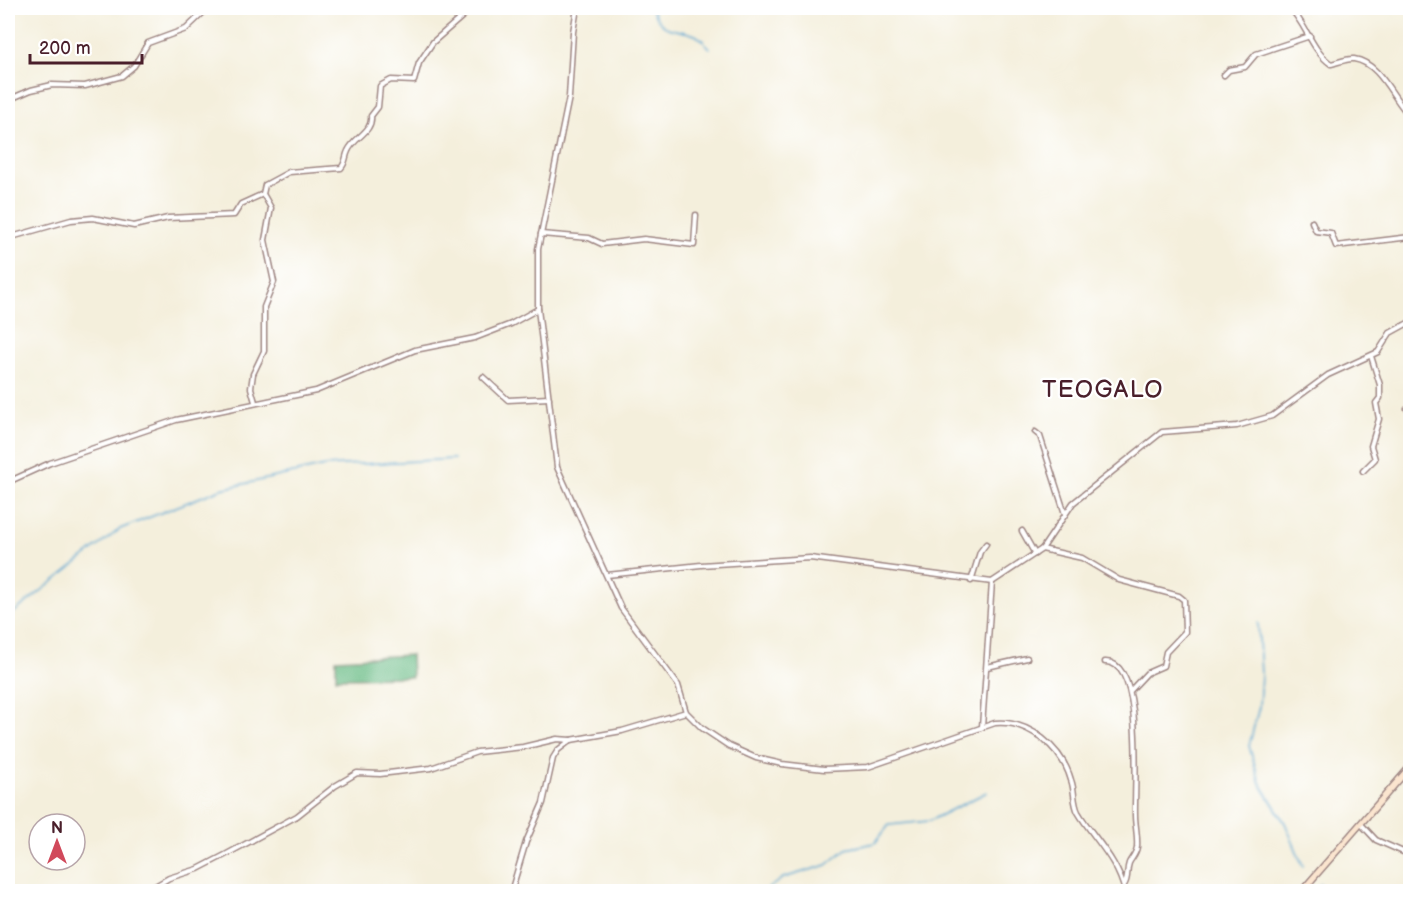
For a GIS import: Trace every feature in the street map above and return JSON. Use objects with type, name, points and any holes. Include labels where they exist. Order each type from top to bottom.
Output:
[{"type":"main road","points":[[1301,891],[1410,767]]},
{"type":"street","points":[[8,100],[31,90],[52,85],[85,86],[122,76],[134,66],[148,43],[186,29],[208,8]]},
{"type":"street","points":[[255,402],[251,388],[253,374],[264,351],[264,307],[274,282],[265,240],[271,208],[263,194],[265,185],[289,172],[341,168],[352,144],[366,133],[372,122],[371,116],[378,107],[380,86],[392,80],[414,81],[419,63],[433,42],[472,8]]},
{"type":"street","points":[[577,8],[573,32],[569,96],[541,234],[536,272],[538,309],[557,467],[621,608],[678,685],[686,712],[702,728],[739,752],[782,764],[850,770],[878,765],[982,727],[1011,722],[1030,730],[1046,742],[1068,773],[1079,813],[1110,856],[1125,891]]},
{"type":"street","points":[[1290,8],[1300,18],[1322,58],[1331,64],[1353,58],[1374,71],[1392,89],[1401,106],[1410,116]]},
{"type":"street","points":[[1224,75],[1229,70],[1245,67],[1256,54],[1310,36]]},
{"type":"street","points":[[8,238],[74,219],[93,218],[134,226],[168,218],[234,214],[246,201],[263,194]]},
{"type":"street","points":[[541,234],[589,237],[602,244],[644,239],[694,245],[696,215]]},
{"type":"street","points":[[1312,222],[1316,231],[1331,233],[1336,246],[1410,237]]},
{"type":"street","points":[[8,482],[50,463],[141,430],[255,402],[316,391],[415,350],[475,338],[511,324],[538,309]]},
{"type":"street","points":[[607,575],[666,568],[803,558],[992,582],[1042,549],[1072,503],[1162,432],[1237,426],[1265,419],[1292,403],[1328,375],[1378,352],[1390,333],[1410,322]]},
{"type":"street","points":[[1363,471],[1375,459],[1371,446],[1379,419],[1376,403],[1380,398],[1380,385],[1371,356]]},
{"type":"street","points":[[483,377],[508,400],[549,398]]},
{"type":"street","points":[[1035,432],[1040,436],[1065,515]]},
{"type":"street","points":[[1022,531],[1035,554]]},
{"type":"street","points":[[971,581],[980,552],[986,544]]},
{"type":"street","points":[[1042,549],[1082,558],[1119,579],[1179,596],[1184,600],[1185,632],[1166,652],[1163,666],[1147,673],[1130,692]]},
{"type":"street","points":[[982,727],[981,701],[987,667],[992,582]]},
{"type":"street","points":[[987,667],[1027,658]]},
{"type":"street","points":[[1105,662],[1111,661],[1119,666],[1130,692],[1136,752],[1135,818],[1138,834],[1136,851],[1128,866],[1128,880],[1124,886]]},
{"type":"street","points":[[145,891],[169,878],[198,869],[297,816],[335,786],[357,773],[380,774],[431,768],[477,752],[523,747],[556,739],[571,740],[633,729],[686,712]]},
{"type":"street","points":[[511,891],[526,842],[543,803],[553,758],[571,740]]},
{"type":"street","points":[[1361,824],[1376,840],[1410,855]]},
{"type":"green space","points":[[411,655],[412,677],[336,678],[336,659]]},
{"type":"waterway","points":[[651,8],[660,23],[670,29],[695,35],[710,48]]},
{"type":"waterway","points":[[8,617],[120,529],[221,489],[325,466],[454,459]]},
{"type":"waterway","points":[[1258,623],[1261,674],[1259,707],[1249,746],[1260,783],[1285,823],[1303,866]]},
{"type":"waterway","points":[[763,892],[783,878],[827,865],[846,849],[875,843],[889,825],[929,821],[987,792]]},
{"type":"waterway","points":[[1320,884],[1329,892]]},
{"type":"district","name":"TEOGALO","points":[[1103,389]]}]
